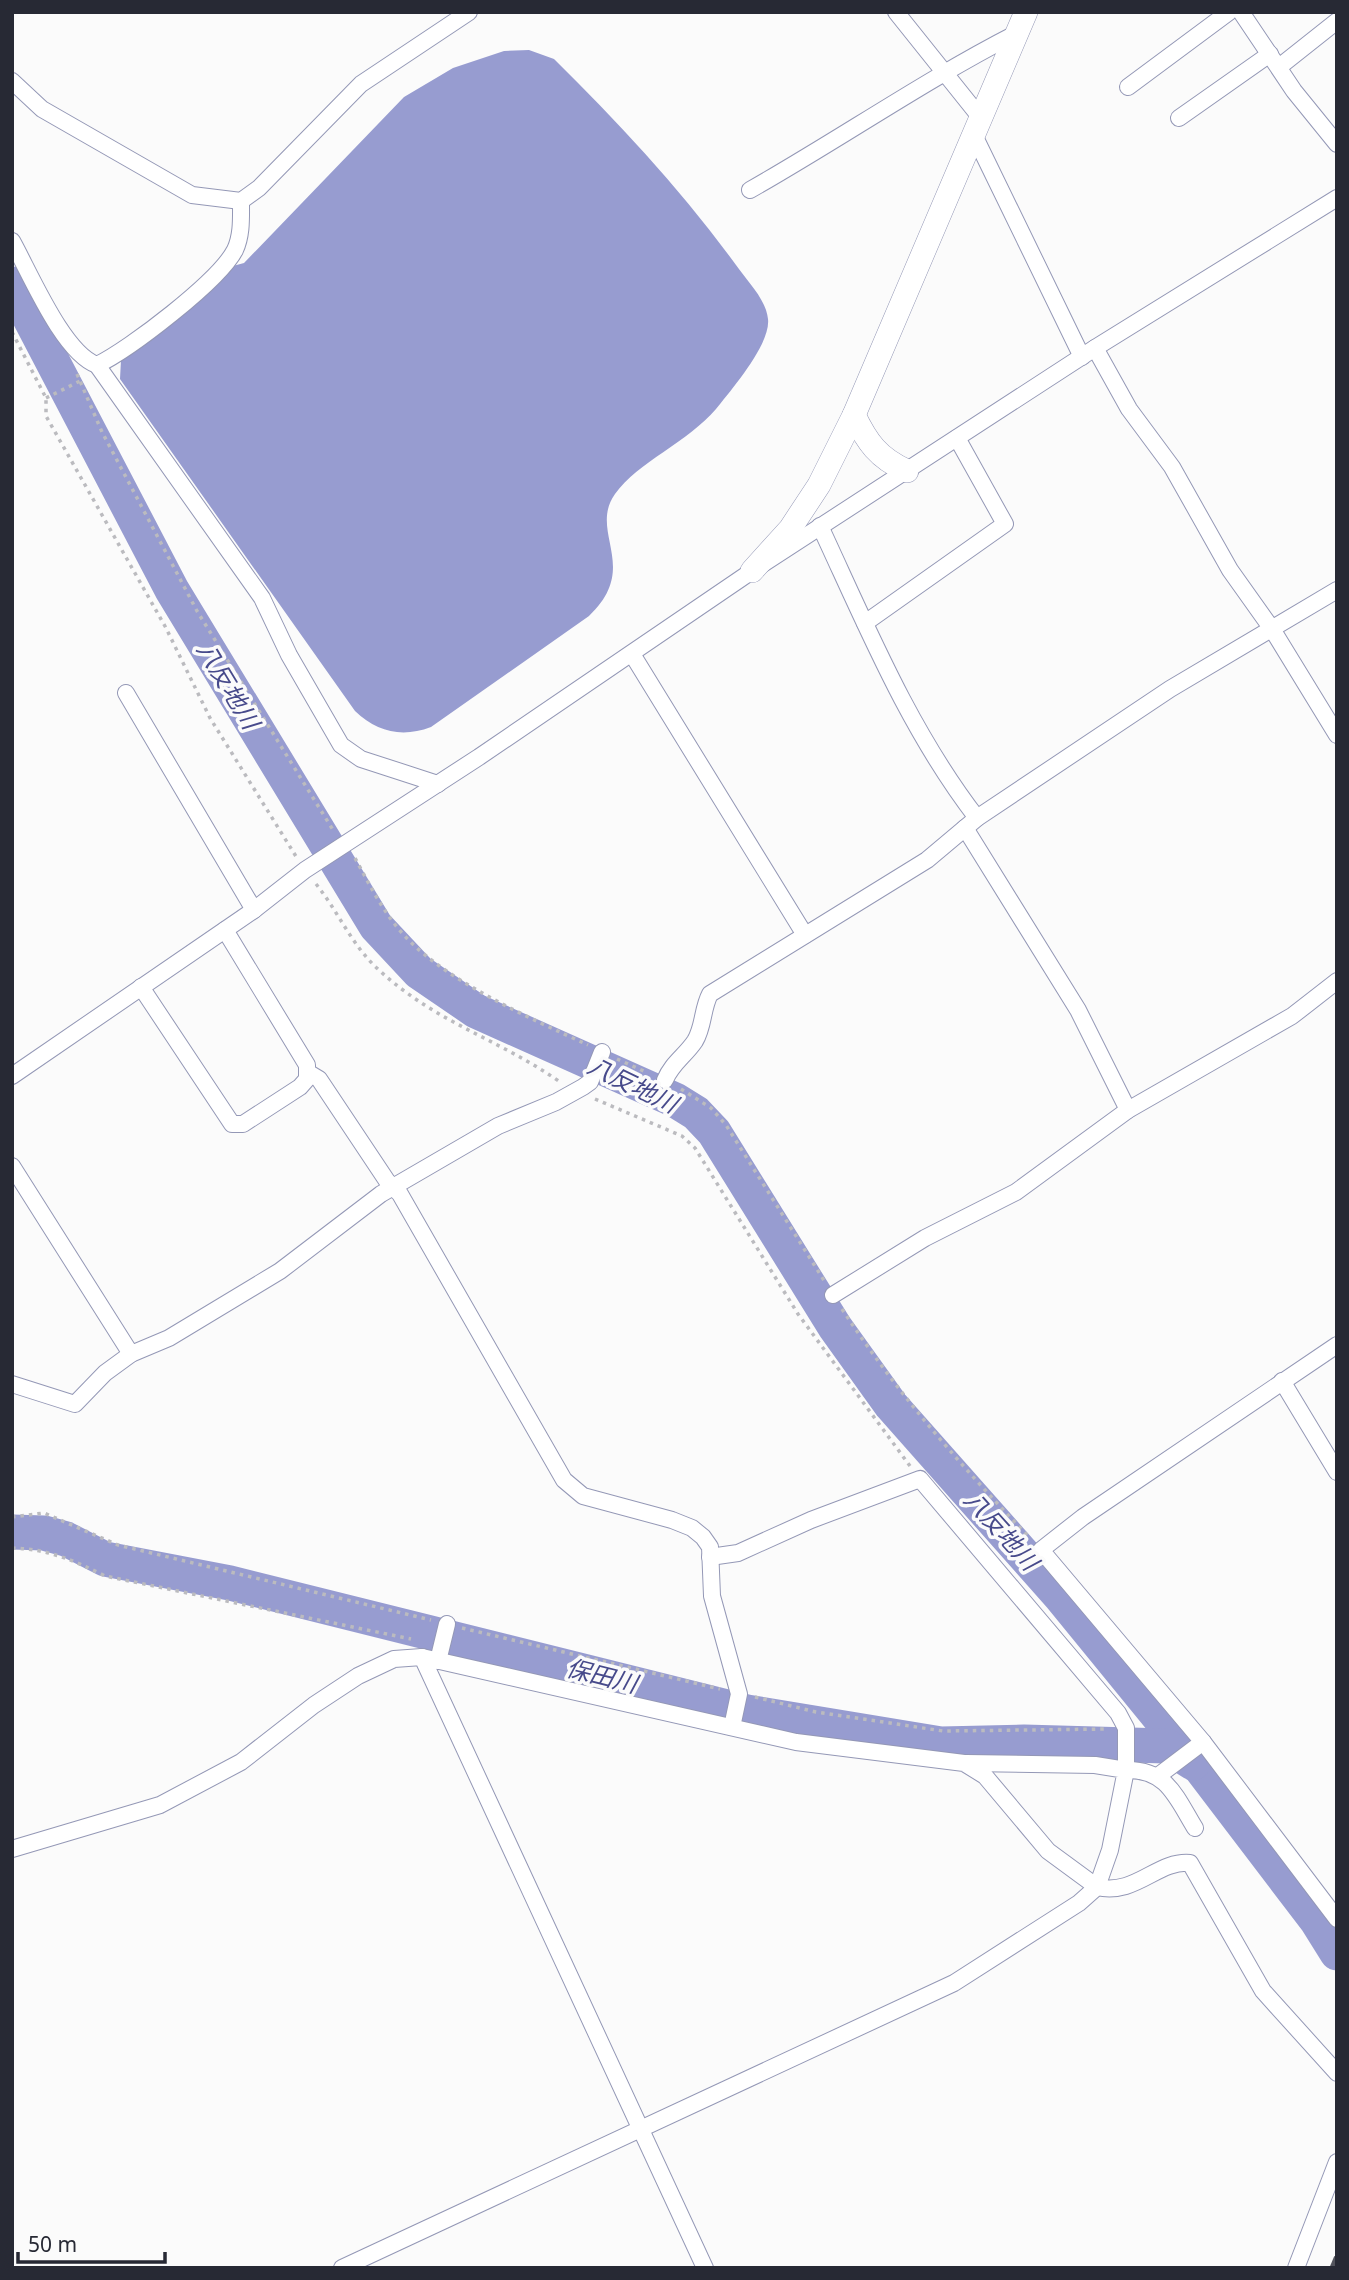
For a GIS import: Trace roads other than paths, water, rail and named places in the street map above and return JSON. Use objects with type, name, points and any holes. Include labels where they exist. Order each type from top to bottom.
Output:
[{"type":"street","points":[[12,81],[42,109],[192,195],[241,201],[259,188],[360,84],[469,12]]},
{"type":"street","points":[[896,12],[943,71],[976,125],[1088,353],[1172,467],[1230,569],[1272,629],[1337,735]]},
{"type":"street","points":[[1128,87],[1138,71],[1229,12]]},
{"type":"street","points":[[1241,12],[1274,61],[1337,144]]},
{"type":"street","points":[[1179,118],[1337,21]]},
{"type":"street","points":[[750,190],[816,153],[1021,23]]},
{"type":"street","points":[[751,571],[790,529],[819,485],[854,415],[1021,23]]},
{"type":"street","points":[[12,1076],[254,910],[309,867],[438,784],[751,571],[1088,353],[1337,198]]},
{"type":"street","points":[[97,365],[147,331],[223,267],[240,239],[241,201]]},
{"type":"street","points":[[12,241],[49,313],[86,361],[97,365],[262,598],[289,655],[341,745],[360,759],[438,784]]},
{"type":"street","points":[[854,415],[865,439],[876,453],[906,471]]},
{"type":"street","points":[[865,623],[1004,524],[957,438]]},
{"type":"street","points":[[820,526],[897,694],[1078,1010],[1128,1110]]},
{"type":"street","points":[[665,1080],[674,1062],[696,1040],[704,1005],[710,994],[927,860],[971,823],[1170,689],[1337,590]]},
{"type":"street","points":[[632,654],[806,935]]},
{"type":"street","points":[[126,693],[254,910]]},
{"type":"street","points":[[225,930],[307,1065],[309,1073],[318,1079],[394,1188],[564,1480],[583,1496],[692,1528],[710,1547],[712,1595],[739,1698],[733,1723]]},
{"type":"street","points":[[833,1295],[925,1238],[1016,1192],[1128,1110],[1292,1016],[1337,981]]},
{"type":"street","points":[[141,987],[232,1124],[243,1124],[300,1087],[309,1073]]},
{"type":"street","points":[[12,1384],[75,1404],[105,1373],[131,1354],[169,1338],[280,1271],[381,1194],[498,1126],[590,1082],[601,1054]]},
{"type":"street","points":[[12,1166],[131,1354]]},
{"type":"street","points":[[1337,1345],[1083,1517],[1041,1550],[1337,1919]]},
{"type":"street","points":[[1282,1381],[1337,1472]]},
{"type":"street","points":[[342,2268],[954,1983],[1079,1903],[1097,1887],[1110,1850],[1126,1769],[1126,1728],[1109,1703],[920,1479],[811,1520],[738,1553],[710,1557]]},
{"type":"street","points":[[447,1625],[436,1652],[642,2130],[705,2268]]},
{"type":"street","points":[[12,1849],[160,1805],[241,1762],[314,1705],[358,1676],[394,1659],[436,1652],[733,1723],[796,1742],[964,1763],[1095,1765],[1145,1769],[1158,1776],[1170,1788],[1195,1828]]},
{"type":"street","points":[[1158,1776],[1200,1745]]},
{"type":"street","points":[[964,1763],[985,1776],[1048,1851],[1097,1887],[1111,1891],[1124,1888],[1180,1862],[1190,1863],[1263,1991],[1337,2073]]},
{"type":"street","points":[[1296,2268],[1337,2162]]},
{"type":"water","points":[[529,50],[554,59],[672,184],[760,297],[767,312],[767,329],[749,366],[705,421],[637,472],[615,494],[608,508],[607,522],[613,566],[611,582],[604,598],[589,616],[431,727],[410,732],[390,731],[372,724],[355,711],[120,379],[121,360],[228,273],[233,266],[244,263],[404,97],[453,68],[504,51]]},
{"type":"waterway","name":"八反地川","points":[[12,284],[172,590],[376,926],[419,972],[476,1011],[675,1100],[696,1113],[714,1132],[835,1327],[891,1405],[1061,1597],[1199,1766],[1317,1921],[1337,1953]]},
{"type":"waterway","name":"保田川","points":[[12,1532],[44,1533],[66,1539],[105,1559],[230,1583],[747,1712],[941,1744],[1024,1742],[1166,1746],[1193,1763]]},
{"type":"railway","points":[[1332,2268],[1337,2256]]}]
